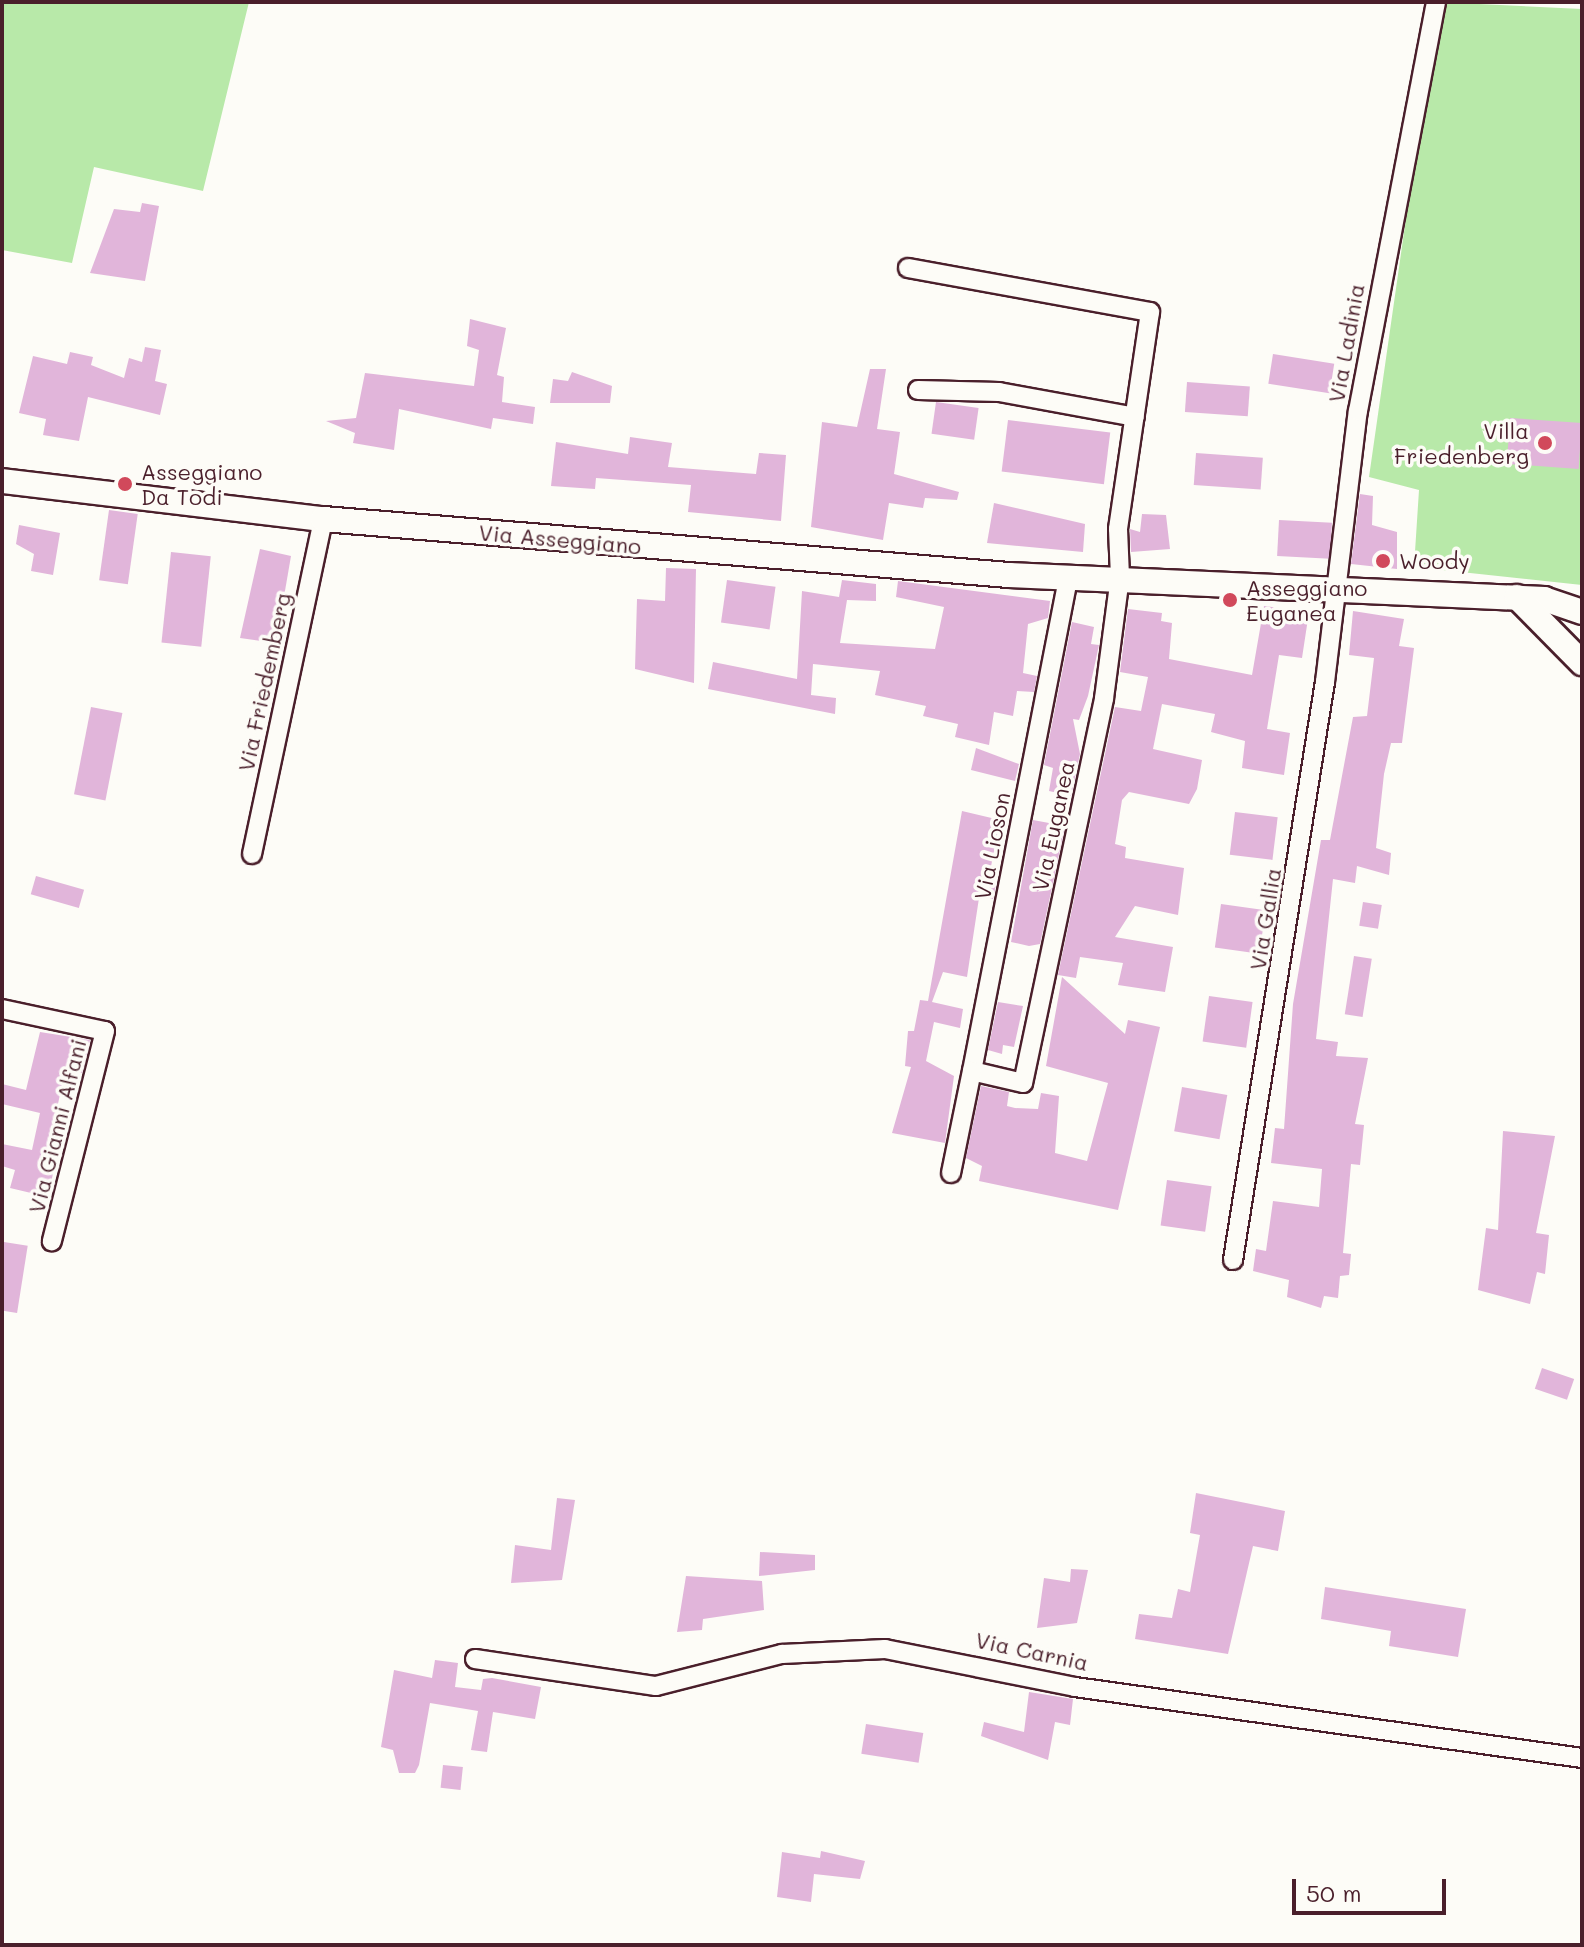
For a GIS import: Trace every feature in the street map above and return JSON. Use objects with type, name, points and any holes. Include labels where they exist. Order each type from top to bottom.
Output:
[{"type":"street","name":"Via Ladinia","points":[[1337,584],[1358,411],[1412,112],[1436,2]]},
{"type":"street","points":[[908,268],[1150,312],[1118,529],[1120,577]]},
{"type":"street","points":[[918,390],[999,392],[1135,417]]},
{"type":"street","name":"Via Asseggiano","points":[[2,481],[323,519],[1068,579],[1120,577],[1337,584],[1517,597],[1582,612]]},
{"type":"street","name":"Via Friedemberg","points":[[252,854],[323,519]]},
{"type":"street","name":"Via Euganea","points":[[972,1071],[1023,1083],[1104,699],[1120,577]]},
{"type":"street","name":"Via Lioson","points":[[951,1173],[1068,579]]},
{"type":"street","name":"Via Gallia","points":[[1233,1260],[1337,584]]},
{"type":"street","points":[[1517,597],[1581,661]]},
{"type":"street","points":[[1581,661],[1582,634]]},
{"type":"street","name":"Via Gianni Alfani","points":[[2,1009],[105,1031],[52,1241]]},
{"type":"street","name":"Via Carnia","points":[[475,1659],[656,1686],[782,1654],[885,1649],[1075,1687],[1582,1758]]},
{"type":"green space","points":[[2,2],[249,2],[203,191],[94,167],[72,263],[2,250]]},
{"type":"green space","points":[[1437,2],[1582,9],[1582,585],[1414,567],[1419,490],[1369,477]]},
{"type":"building","points":[[142,203],[159,206],[145,281],[90,273],[114,209],[140,212]]},
{"type":"building","points":[[470,319],[506,328],[497,375],[504,377],[502,402],[535,407],[533,424],[493,418],[491,429],[399,409],[394,450],[353,443],[355,433],[326,421],[356,418],[365,373],[474,386],[479,350],[467,346]]},
{"type":"building","points":[[145,347],[161,350],[155,381],[167,384],[160,415],[88,397],[79,441],[43,435],[46,419],[19,413],[33,356],[67,364],[70,352],[93,357],[91,365],[124,378],[129,358],[142,362]]},
{"type":"building","points":[[1273,354],[1334,364],[1330,393],[1268,384]]},
{"type":"building","points":[[870,369],[886,369],[877,429],[900,432],[894,474],[959,492],[957,500],[925,498],[923,508],[889,503],[883,540],[811,527],[822,422],[857,427]]},
{"type":"building","points":[[572,372],[612,386],[610,403],[550,403],[553,379],[568,381]]},
{"type":"building","points":[[1187,382],[1250,386],[1248,416],[1185,412]]},
{"type":"building","points":[[936,402],[979,408],[974,440],[932,434]]},
{"type":"building","name":"Villa Friedenberg","points":[[1510,418],[1582,423],[1579,469],[1507,464]]},
{"type":"building","points":[[1008,420],[1110,433],[1104,484],[1002,472]]},
{"type":"building","points":[[630,437],[672,443],[668,467],[756,474],[759,453],[786,455],[781,521],[688,512],[691,485],[596,478],[595,489],[551,486],[556,442],[628,454]]},
{"type":"building","points":[[1196,453],[1263,458],[1261,490],[1194,485]]},
{"type":"building","points":[[1360,494],[1373,496],[1372,525],[1397,532],[1397,569],[1351,564]]},
{"type":"building","points":[[994,503],[1085,524],[1083,552],[987,543]]},
{"type":"building","points":[[109,510],[138,514],[128,584],[99,580]]},
{"type":"building","points":[[1142,514],[1166,515],[1170,549],[1131,552],[1130,529],[1140,532]]},
{"type":"building","points":[[1279,520],[1332,523],[1330,559],[1277,556]]},
{"type":"building","points":[[19,525],[60,533],[53,575],[31,571],[34,554],[16,544]]},
{"type":"building","points":[[260,549],[291,556],[276,643],[240,638]]},
{"type":"building","points":[[171,552],[211,556],[201,647],[161,643]]},
{"type":"building","points":[[666,568],[696,569],[694,683],[635,669],[637,599],[665,601]]},
{"type":"building","points":[[727,580],[776,587],[770,629],[721,623]]},
{"type":"building","points":[[842,580],[876,584],[876,601],[847,600],[840,643],[935,649],[944,607],[896,597],[898,581],[1050,601],[1048,618],[1028,624],[1023,673],[1037,676],[1034,692],[1017,691],[1013,716],[994,712],[989,745],[955,737],[958,724],[923,716],[926,706],[875,695],[880,671],[813,664],[811,695],[836,698],[835,714],[708,689],[713,662],[797,679],[802,591],[839,597]]},
{"type":"building","points":[[1264,606],[1309,612],[1302,658],[1279,655],[1267,729],[1290,733],[1284,775],[1242,768],[1245,741],[1211,732],[1215,714],[1162,704],[1153,749],[1202,760],[1197,789],[1189,804],[1129,792],[1122,800],[1115,844],[1126,847],[1125,858],[1184,868],[1178,915],[1135,906],[1115,937],[1173,947],[1165,992],[1118,985],[1123,963],[1080,957],[1076,978],[1058,975],[1115,707],[1141,711],[1148,677],[1120,672],[1128,609],[1162,613],[1161,621],[1172,623],[1169,659],[1252,675]]},
{"type":"building","points":[[1353,611],[1404,619],[1399,646],[1414,648],[1402,743],[1391,743],[1384,774],[1376,848],[1391,853],[1389,875],[1357,866],[1355,883],[1333,879],[1316,1039],[1338,1042],[1336,1056],[1368,1058],[1355,1124],[1364,1125],[1360,1165],[1351,1164],[1343,1253],[1351,1254],[1349,1275],[1340,1276],[1338,1298],[1324,1296],[1321,1308],[1287,1297],[1289,1280],[1253,1271],[1256,1249],[1266,1251],[1273,1201],[1319,1207],[1322,1169],[1271,1163],[1275,1128],[1284,1129],[1293,1004],[1321,840],[1330,840],[1353,717],[1367,716],[1374,658],[1349,655]]},
{"type":"building","points":[[1072,622],[1094,627],[1091,644],[1099,645],[1088,696],[1079,720],[1073,719],[1080,754],[1071,796],[1049,791],[1053,768],[1044,765]]},
{"type":"building","points":[[91,707],[122,713],[105,800],[74,794]]},
{"type":"building","points":[[976,748],[1019,764],[1015,781],[971,770]]},
{"type":"building","points":[[962,811],[1000,820],[988,882],[996,884],[993,899],[979,898],[967,977],[943,972],[932,1002],[963,1009],[960,1028],[934,1022],[926,1061],[954,1076],[945,1143],[892,1133],[911,1067],[905,1066],[908,1031],[914,1031],[920,1000],[928,1001]]},
{"type":"building","points":[[1235,812],[1278,817],[1272,860],[1230,855]]},
{"type":"building","points":[[1033,820],[1065,826],[1040,944],[1029,946],[1011,942]]},
{"type":"building","points":[[36,876],[84,890],[79,908],[31,894]]},
{"type":"building","points":[[1363,902],[1382,905],[1378,929],[1359,926]]},
{"type":"building","points":[[1221,904],[1266,910],[1259,954],[1215,948]]},
{"type":"building","points":[[1354,956],[1372,959],[1363,1017],[1345,1014]]},
{"type":"building","points":[[1062,977],[1125,1034],[1128,1020],[1160,1027],[1118,1210],[979,1181],[982,1166],[966,1158],[981,1086],[1009,1092],[1007,1106],[1015,1108],[1038,1109],[1041,1093],[1059,1096],[1055,1153],[1087,1161],[1108,1083],[1046,1066]]},
{"type":"building","points":[[1209,996],[1253,1002],[1246,1048],[1203,1042]]},
{"type":"building","points":[[998,1002],[1023,1006],[1014,1047],[1003,1045],[1002,1054],[988,1050]]},
{"type":"building","points":[[40,1032],[90,1040],[82,1073],[65,1070],[46,1162],[55,1164],[48,1197],[10,1188],[15,1170],[2,1166],[2,1144],[32,1150],[40,1113],[2,1104],[2,1084],[26,1090]]},
{"type":"building","points":[[1182,1087],[1227,1095],[1219,1139],[1174,1131]]},
{"type":"building","points":[[1503,1131],[1555,1136],[1536,1233],[1549,1235],[1545,1274],[1537,1272],[1530,1304],[1478,1290],[1486,1228],[1498,1230]]},
{"type":"building","points":[[1167,1180],[1212,1186],[1205,1232],[1161,1226]]},
{"type":"building","points":[[4,1242],[28,1246],[17,1313],[2,1311]]},
{"type":"building","points":[[1542,1368],[1574,1379],[1567,1400],[1535,1389]]},
{"type":"building","points":[[1196,1493],[1285,1511],[1278,1551],[1253,1546],[1228,1654],[1135,1639],[1139,1614],[1172,1618],[1178,1589],[1190,1592],[1200,1535],[1190,1533]]},
{"type":"building","points":[[557,1498],[575,1500],[562,1580],[511,1583],[515,1545],[551,1550]]},
{"type":"building","points":[[760,1552],[815,1555],[815,1570],[759,1576]]},
{"type":"building","points":[[1071,1569],[1088,1570],[1077,1623],[1037,1628],[1044,1578],[1070,1582]]},
{"type":"building","points":[[686,1576],[762,1581],[764,1610],[703,1619],[702,1630],[677,1632]]},
{"type":"building","points":[[1325,1587],[1466,1609],[1458,1657],[1389,1646],[1391,1631],[1321,1619]]},
{"type":"building","points":[[435,1660],[458,1663],[455,1687],[481,1690],[483,1679],[492,1678],[541,1687],[535,1719],[493,1712],[487,1752],[471,1750],[478,1711],[430,1703],[419,1765],[415,1773],[399,1773],[393,1750],[381,1747],[394,1670],[432,1678]]},
{"type":"building","points":[[1029,1692],[1073,1699],[1070,1725],[1055,1722],[1048,1760],[981,1736],[984,1722],[1024,1732]]},
{"type":"building","points":[[866,1724],[923,1733],[919,1763],[861,1754]]},
{"type":"building","points":[[443,1765],[463,1767],[460,1790],[441,1788]]},
{"type":"building","points":[[821,1851],[865,1861],[860,1879],[814,1874],[811,1902],[777,1897],[782,1852],[820,1858]]},
{"type":"place","name":"Villa Friedenberg","points":[[1545,443]]},
{"type":"place","name":"Asseggiano Da Todi","points":[[125,484]]},
{"type":"place","name":"Woody","points":[[1383,561]]},
{"type":"place","name":"Asseggiano Euganea","points":[[1230,600]]}]
